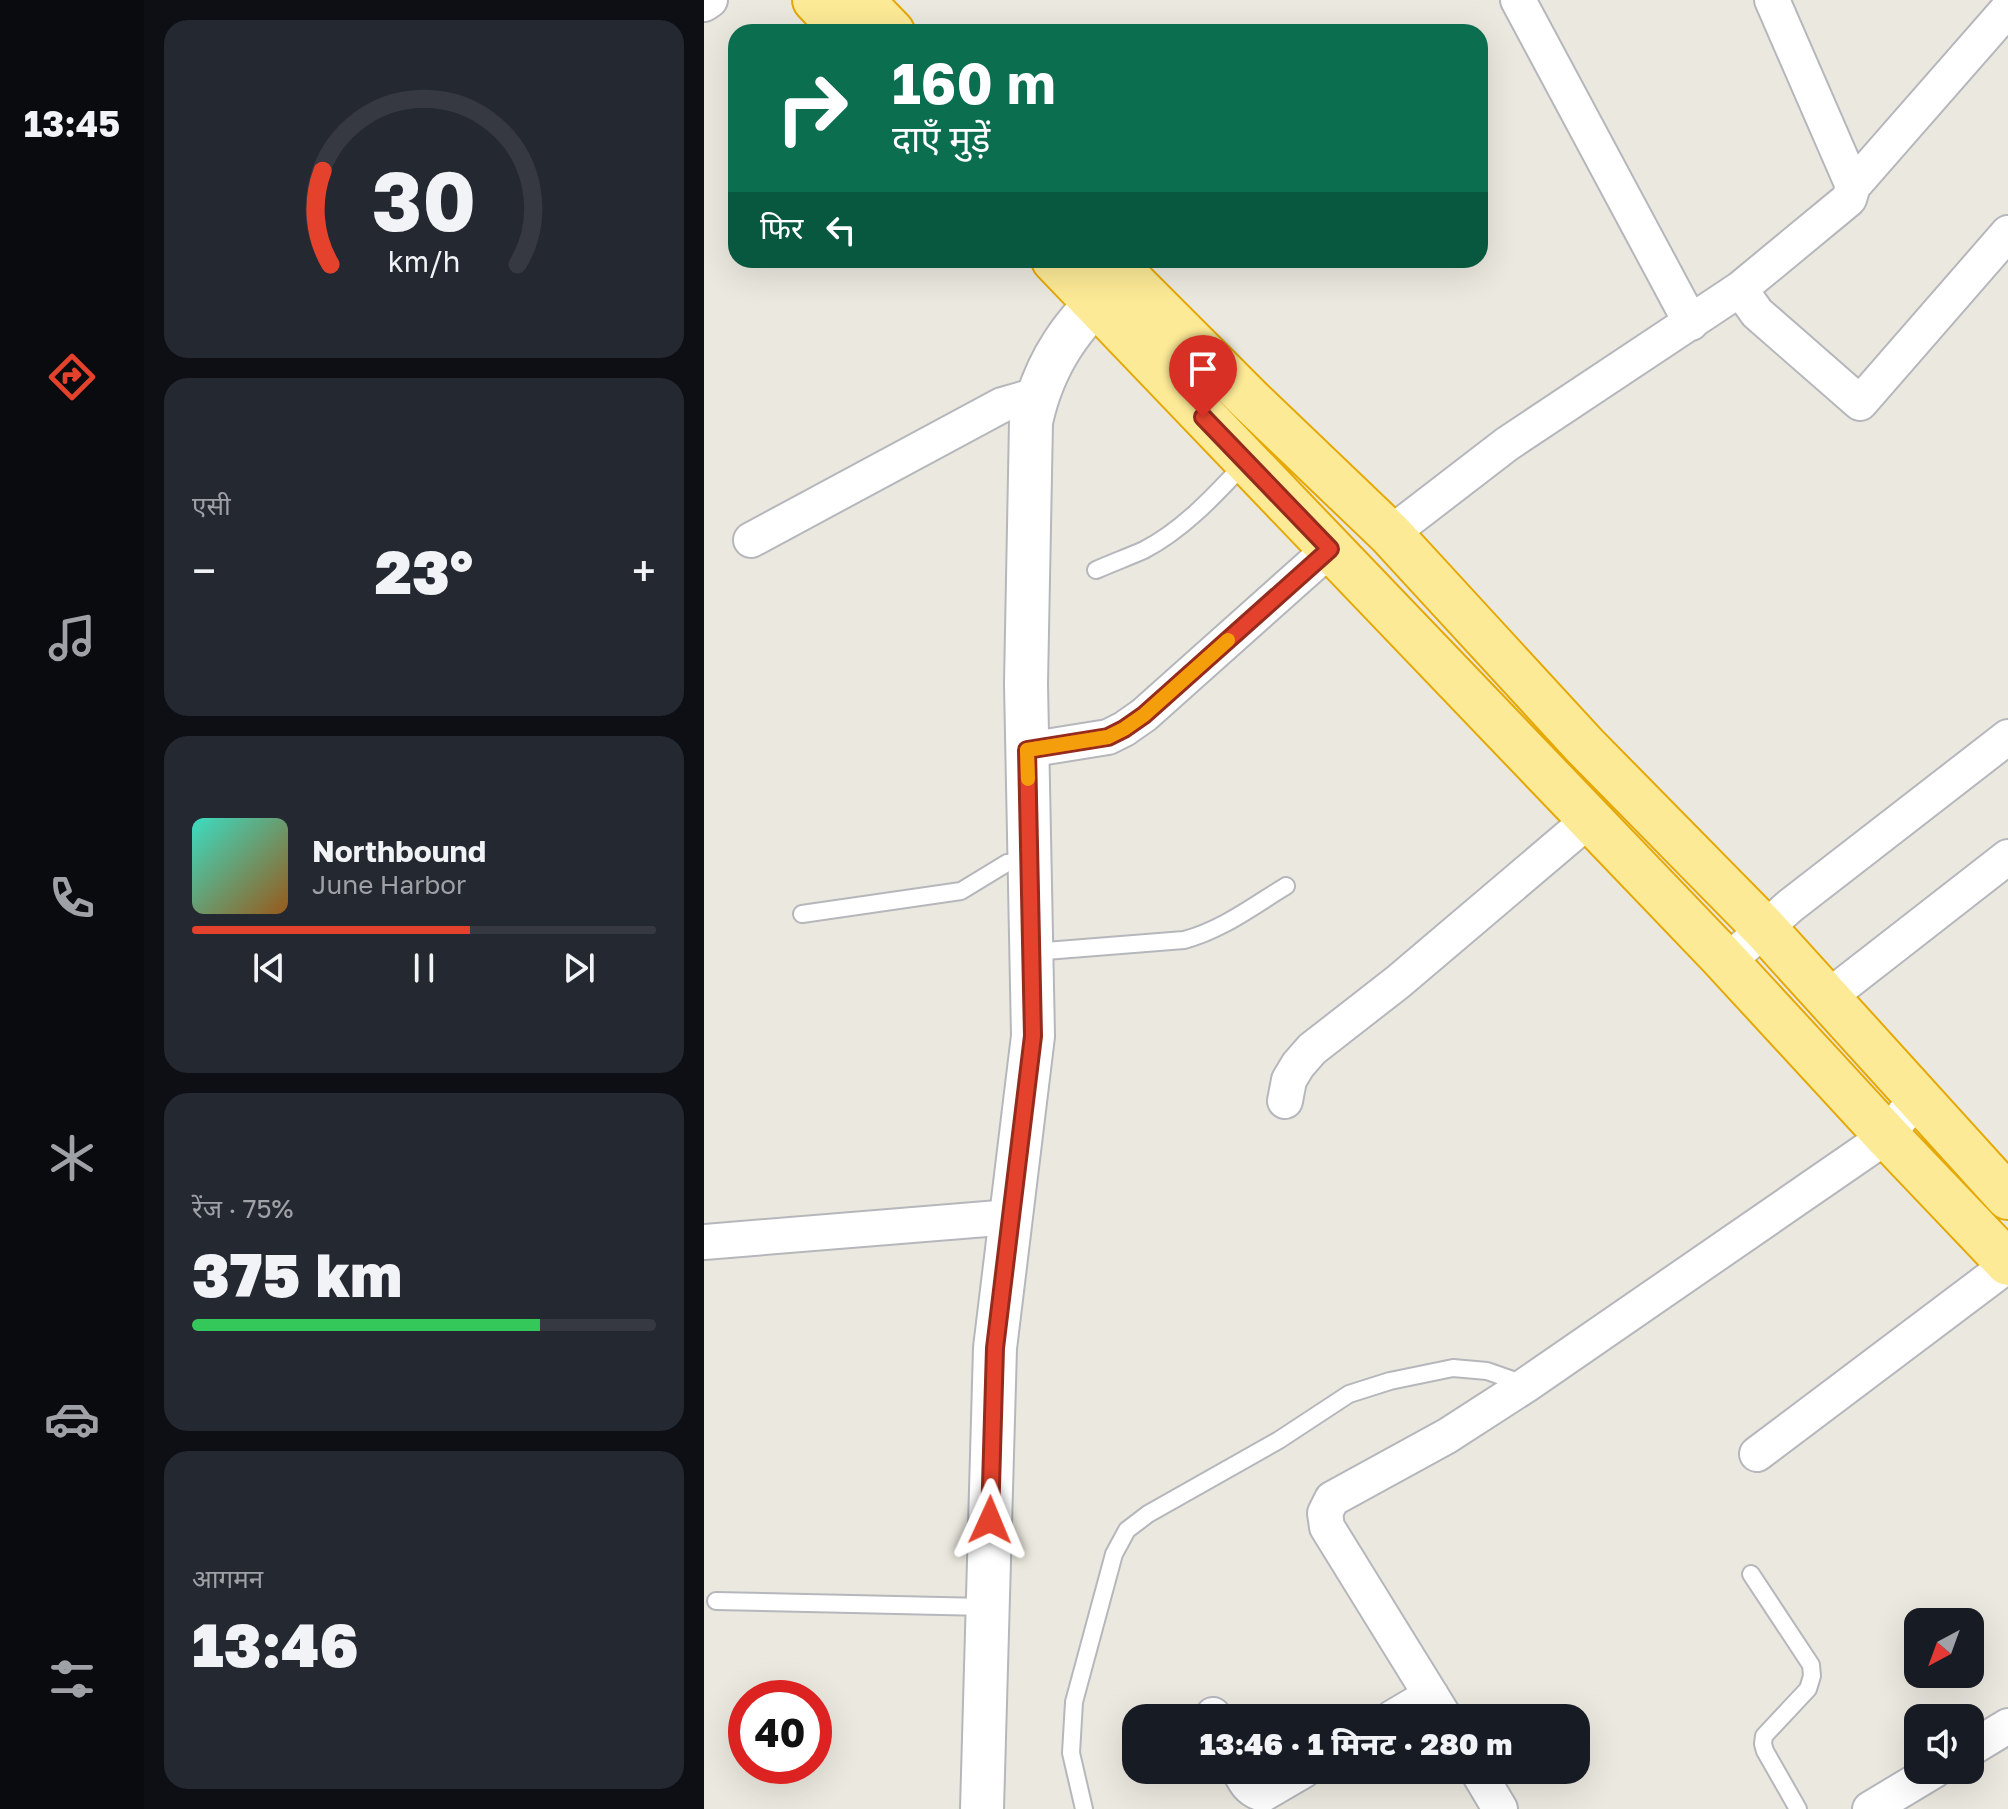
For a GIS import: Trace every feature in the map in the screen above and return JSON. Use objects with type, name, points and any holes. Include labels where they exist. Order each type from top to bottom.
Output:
[{"type":"highway","points":[[815,0],[838,24]]},
{"type":"highway","points":[[861,0],[884,24]]},
{"type":"highway","points":[[1076,268],[1109,280],[1251,401],[1390,534],[1585,746],[1764,928],[2008,1197]]},
{"type":"highway","points":[[1109,280],[1246,462],[1727,962],[2008,1264]]},
{"type":"street","points":[[704,4],[710,0]]},
{"type":"street","points":[[1518,0],[1691,323]]},
{"type":"street","points":[[1772,0],[1853,186]]},
{"type":"street","points":[[1390,534],[1507,444],[1740,289],[1849,199],[1853,186],[2008,9]]},
{"type":"street","points":[[1740,289],[1757,313],[1860,403],[2008,233]]},
{"type":"street","points":[[982,1809],[995,1348],[1033,1036],[1026,684],[1031,422],[1037,395],[1065,338],[1109,280]]},
{"type":"street","points":[[751,540],[1002,405],[1037,395]]},
{"type":"street","points":[[1027,750],[1108,737],[1124,729],[1144,715],[1330,549]]},
{"type":"street","points":[[1727,962],[1764,928],[2008,737]]},
{"type":"street","points":[[1285,1101],[1289,1080],[1312,1049],[1398,982],[1590,819]]},
{"type":"street","points":[[1827,998],[2008,857]]},
{"type":"street","points":[[1437,1704],[1327,1527],[1325,1513],[1332,1499],[1447,1436],[1526,1385],[1887,1136],[1917,1097]]},
{"type":"street","points":[[704,1242],[1011,1217]]},
{"type":"street","points":[[1757,1454],[2008,1264]]},
{"type":"street","points":[[1984,1741],[2008,1726]]},
{"type":"street","points":[[1246,1784],[1263,1794],[1280,1784]]},
{"type":"street","points":[[1485,1784],[1500,1809]]},
{"type":"street","points":[[1870,1809],[1912,1784]]},
{"type":"lane","points":[[1096,570],[1145,549],[1173,531],[1211,500],[1246,462]]},
{"type":"lane","points":[[802,914],[961,891],[1007,863],[1030,862]]},
{"type":"lane","points":[[1032,952],[1184,940],[1224,924],[1286,886]]},
{"type":"lane","points":[[1084,1809],[1071,1753],[1074,1702],[1114,1554],[1127,1530],[1148,1514],[1279,1440],[1349,1394],[1390,1381],[1453,1368],[1487,1371],[1526,1385]]},
{"type":"lane","points":[[1751,1574],[1811,1665],[1808,1689],[1764,1736],[1765,1751],[1798,1809]]},
{"type":"lane","points":[[716,1601],[988,1607]]},
{"type":"slow traffic","points":[[1028,779],[1027,750],[1108,737],[1124,729],[1228,640]]},
{"type":"route","points":[[990,1520],[995,1348],[1033,1036],[1027,750],[1108,737],[1124,729],[1144,715],[1330,549],[1203,417]]}]
